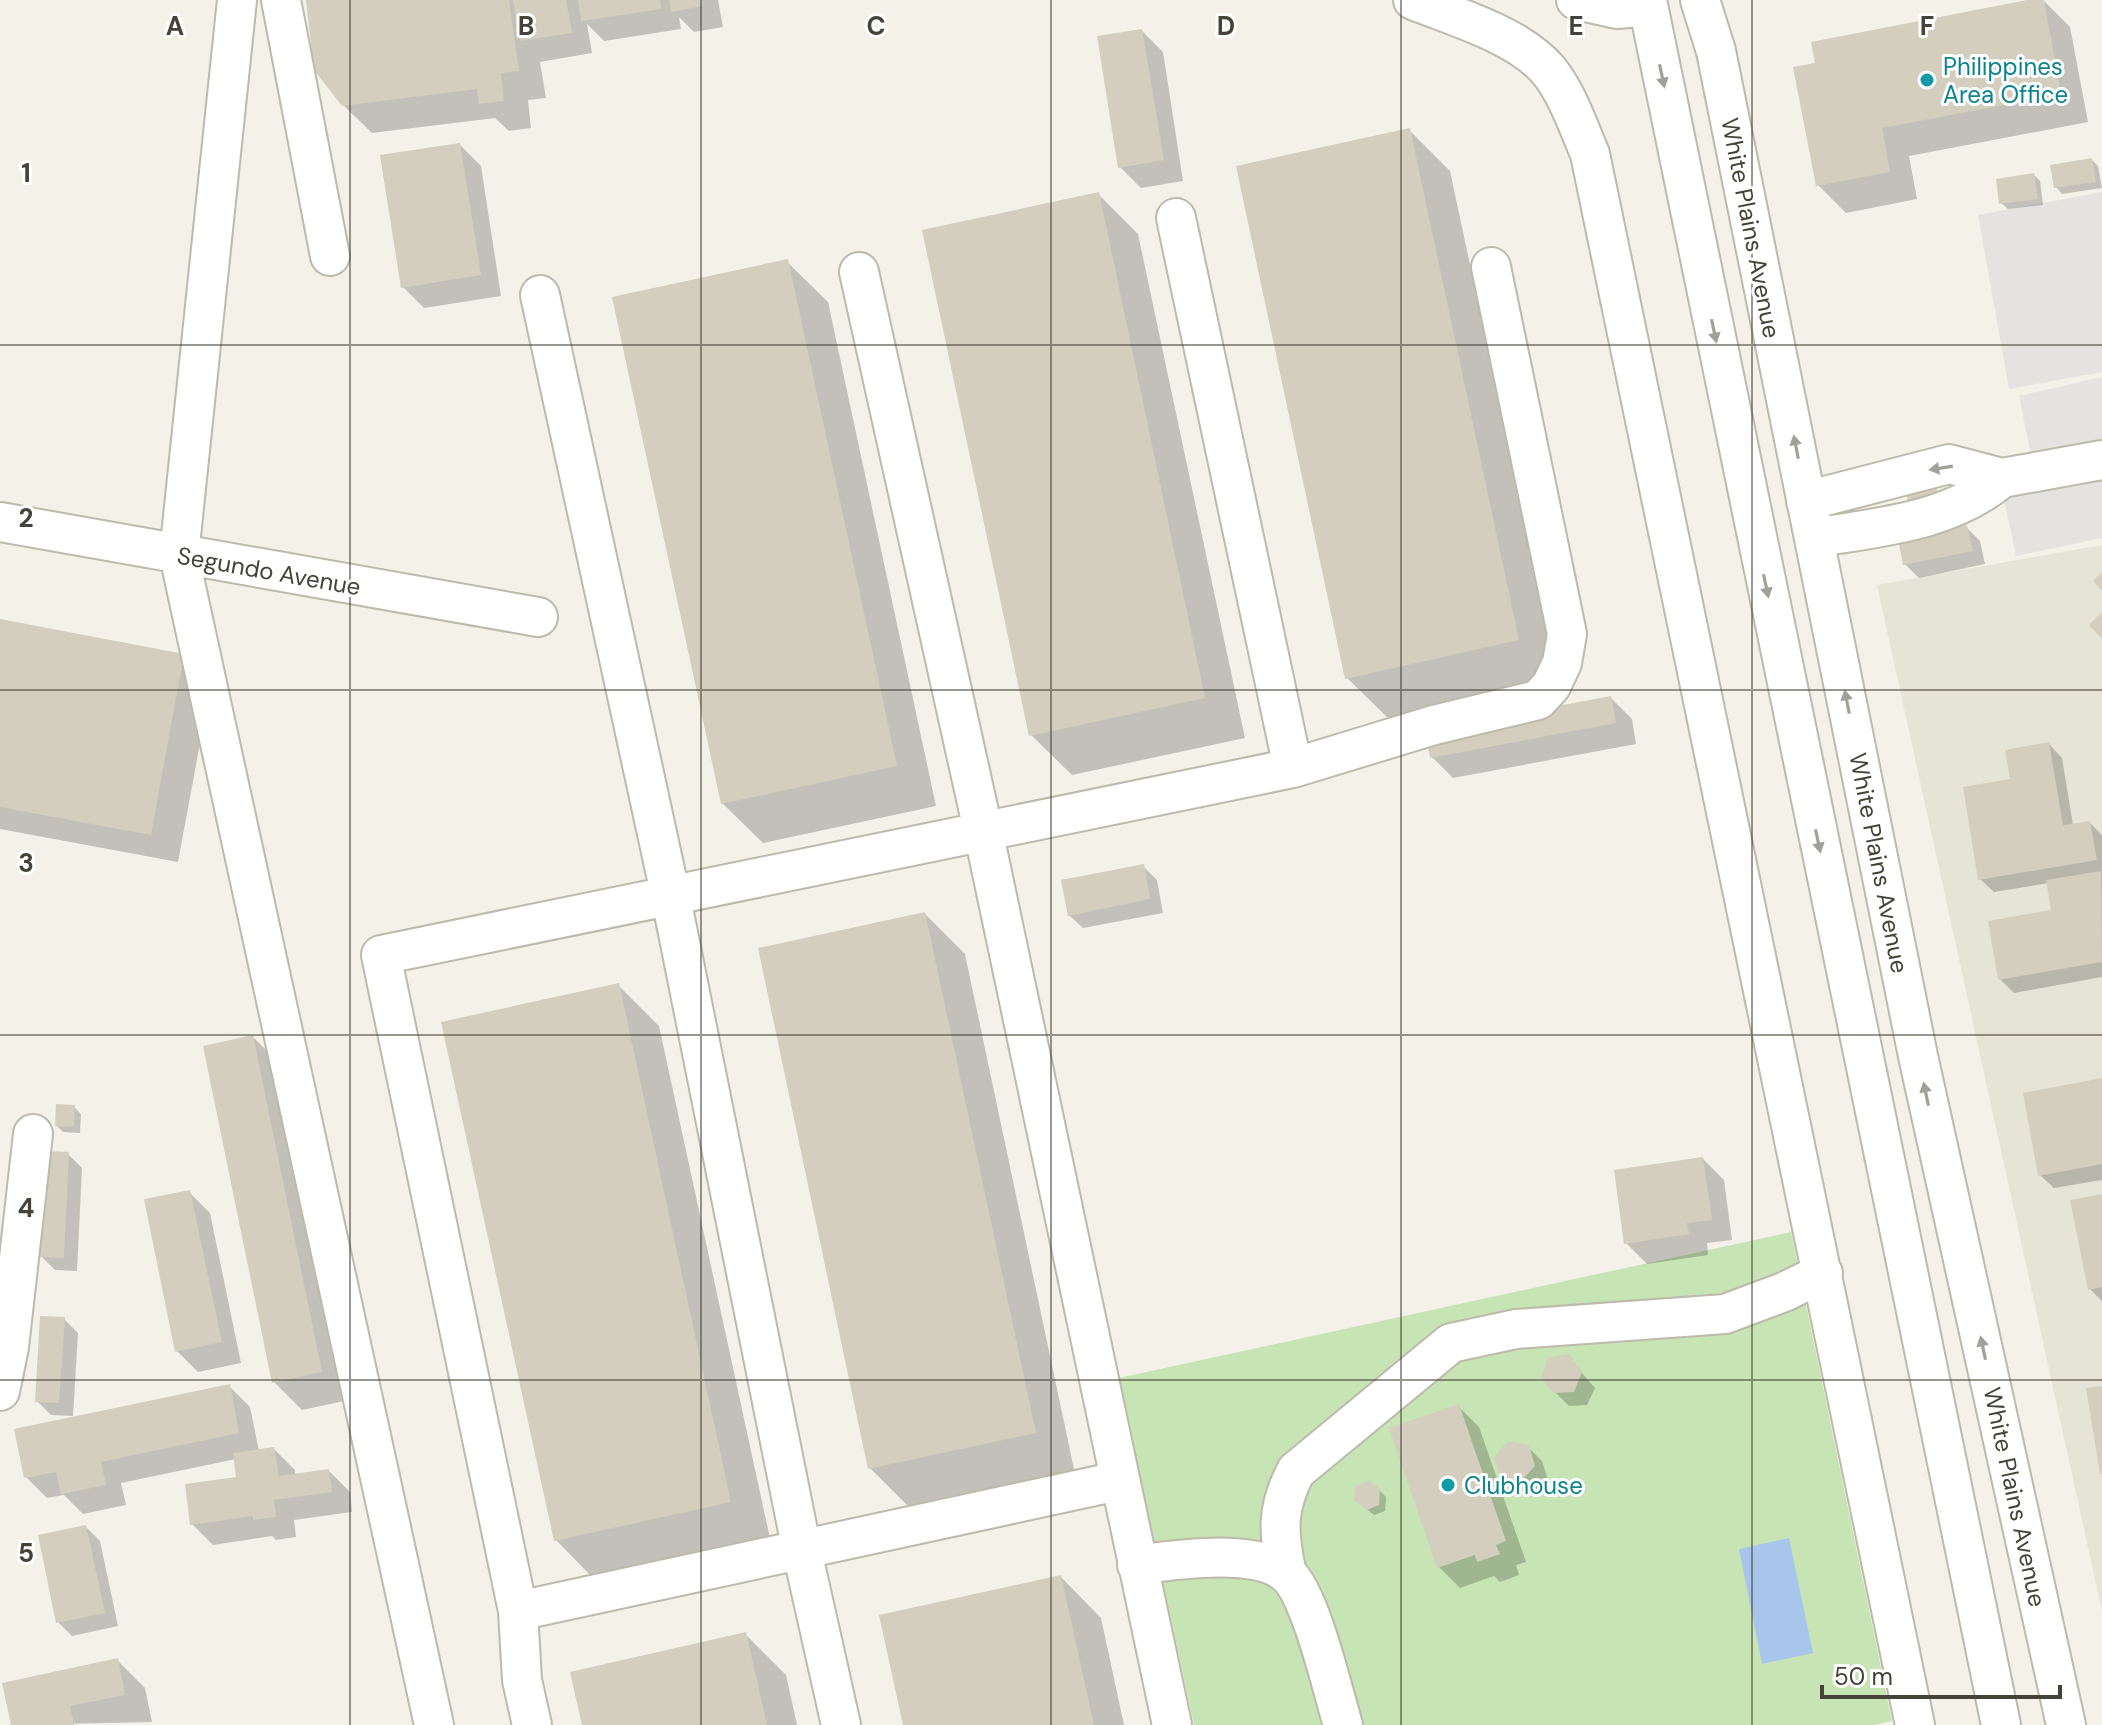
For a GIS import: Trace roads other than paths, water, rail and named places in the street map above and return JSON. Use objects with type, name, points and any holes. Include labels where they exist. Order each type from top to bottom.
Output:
[{"type":"street","points":[[237,0],[179,555],[434,1725]]},
{"type":"street","points":[[281,0],[330,256]]},
{"type":"street","points":[[1413,0],[1501,36],[1547,69],[1566,97],[1590,154],[1915,1725]]},
{"type":"street","points":[[1576,0],[1617,9],[1648,3],[2001,1725]]},
{"type":"street","name":"White Plains Avenue","points":[[1700,0],[1716,51],[1918,1056],[2066,1725]]},
{"type":"street","points":[[1716,51],[1726,0]]},
{"type":"street","points":[[1176,218],[1293,768]]},
{"type":"street","points":[[532,1725],[522,1680],[518,1611],[381,955],[670,893],[1293,768],[1434,725],[1538,700],[1551,686],[1562,663],[1567,634],[1491,267]]},
{"type":"street","points":[[859,272],[983,830],[1118,1481],[1172,1725]]},
{"type":"street","points":[[540,295],[670,893],[802,1551],[841,1725]]},
{"type":"street","points":[[1810,520],[1945,512],[1980,496],[2002,478],[2102,460]]},
{"type":"street","name":"Segundo Avenue","points":[[0,522],[538,617]]},
{"type":"street","points":[[1864,1067],[1918,1056]]},
{"type":"street","points":[[0,1391],[9,1347],[33,1134]]},
{"type":"street","points":[[1343,1725],[1304,1600],[1287,1574],[1279,1537],[1283,1496],[1296,1471],[1451,1343],[1516,1329],[1725,1314],[1784,1292],[1823,1273]]},
{"type":"street","points":[[518,1611],[1118,1481]]},
{"type":"street","points":[[1137,1565],[1211,1556],[1259,1564],[1287,1574]]},
{"type":"water","points":[[1789,1538],[1813,1653],[1762,1664],[1739,1549]]},
{"type":"place","name":"Philippines Area Office","points":[[1927,80]]},
{"type":"place","name":"Clubhouse","points":[[1448,1485]]}]
